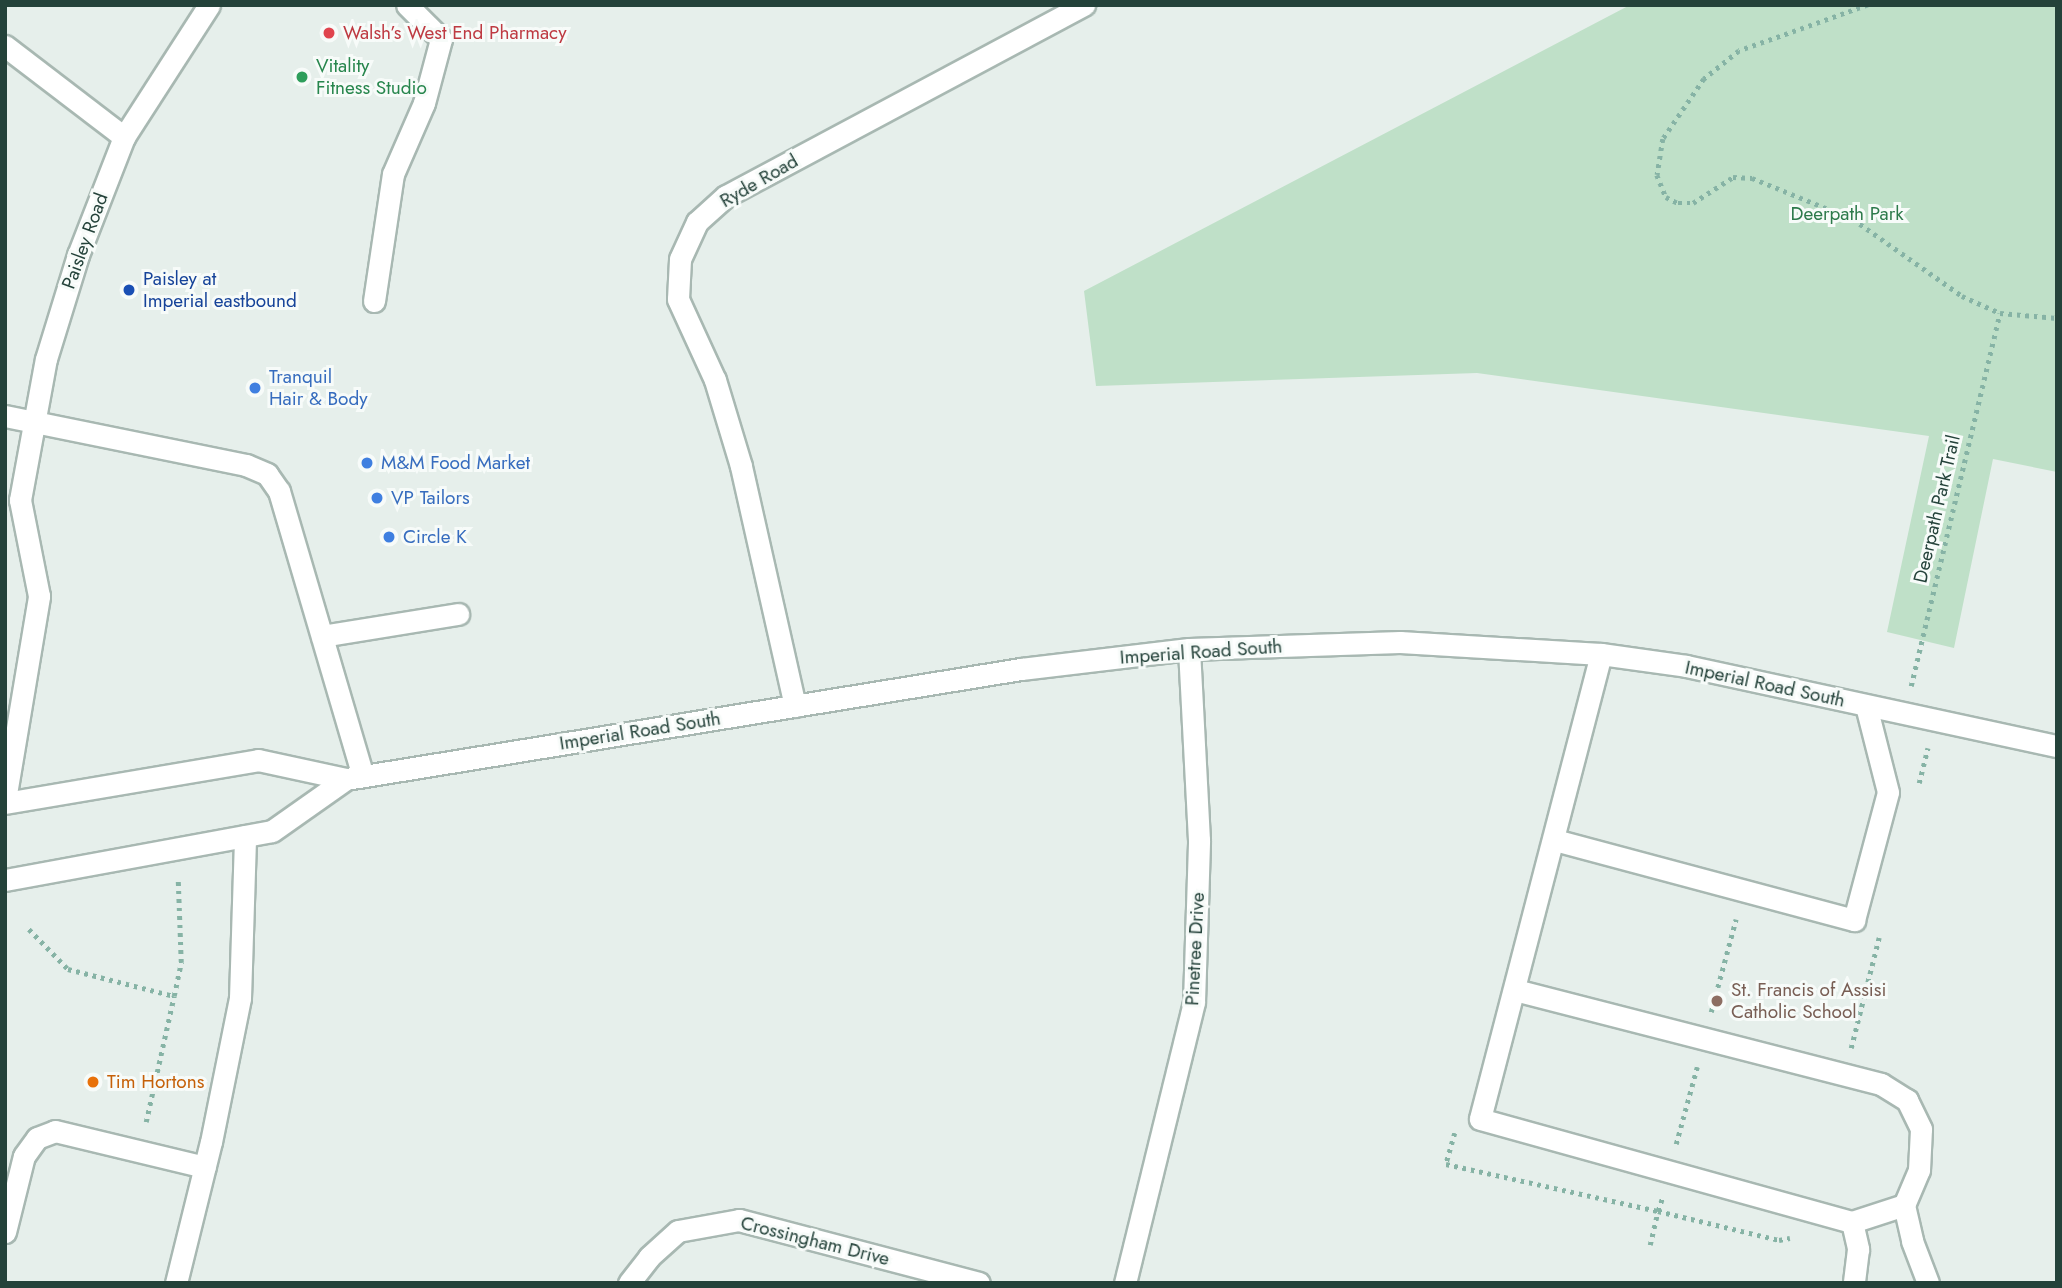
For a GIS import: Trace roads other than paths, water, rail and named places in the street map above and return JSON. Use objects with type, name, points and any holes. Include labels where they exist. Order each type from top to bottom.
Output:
[{"type":"street","name":"Paisley Road","points":[[5,802],[39,596],[20,500],[46,359],[78,255],[124,137],[209,5]]},
{"type":"street","points":[[374,301],[393,174],[424,103],[441,39],[407,5]]},
{"type":"street","name":"Ryde Road","points":[[795,706],[741,466],[715,380],[678,299],[680,259],[697,222],[726,196],[1084,5]]},
{"type":"street","points":[[5,46],[124,137]]},
{"type":"street","points":[[5,416],[246,465],[267,474],[279,491],[322,636],[354,778]]},
{"type":"street","name":"Paisley Road","points":[[5,518],[20,500]]},
{"type":"street","points":[[322,636],[458,614]]},
{"type":"street","name":"Imperial Road South","points":[[5,802],[258,760],[354,778],[1021,669],[1189,649],[1400,642],[1601,654],[1686,666],[2057,746]]},
{"type":"street","name":"Pinetree Drive","points":[[1125,1283],[1194,1002],[1199,840],[1189,649]]},
{"type":"street","points":[[1601,654],[1555,840],[1480,1119],[1852,1222],[1904,1205]]},
{"type":"street","points":[[1555,840],[1854,920],[1888,792],[1866,706]]},
{"type":"street","name":"Imperial Road South","points":[[5,880],[272,831],[354,778]]},
{"type":"street","points":[[176,1283],[205,1167],[240,998],[245,836]]},
{"type":"street","points":[[1515,990],[1881,1084],[1907,1100],[1921,1129],[1919,1170],[1904,1205],[1912,1241],[1928,1283]]},
{"type":"street","points":[[5,1232],[24,1156],[37,1138],[55,1131],[205,1167]]},
{"type":"street","name":"Crossingham Drive","points":[[629,1283],[649,1257],[678,1231],[739,1220],[979,1283]]},
{"type":"street","points":[[1852,1222],[1858,1248],[1854,1283]]},
{"type":"place","name":"Walsh’s West End Pharmacy","points":[[329,33]]},
{"type":"place","name":"Vitality Fitness Studio","points":[[302,77]]},
{"type":"place","name":"Paisley at Imperial eastbound","points":[[129,290]]},
{"type":"place","name":"Tranquil Hair & Body","points":[[255,388]]},
{"type":"place","name":"M&M Food Market","points":[[367,463]]},
{"type":"place","name":"VP Tailors","points":[[377,498]]},
{"type":"place","name":"Circle K","points":[[389,537]]},
{"type":"place","name":"St. Francis of Assisi Catholic School","points":[[1717,1001]]},
{"type":"place","name":"Tim Hortons","points":[[93,1082]]},
{"type":"park label","name":"Deerpath Park","points":[[1847,214]]}]
